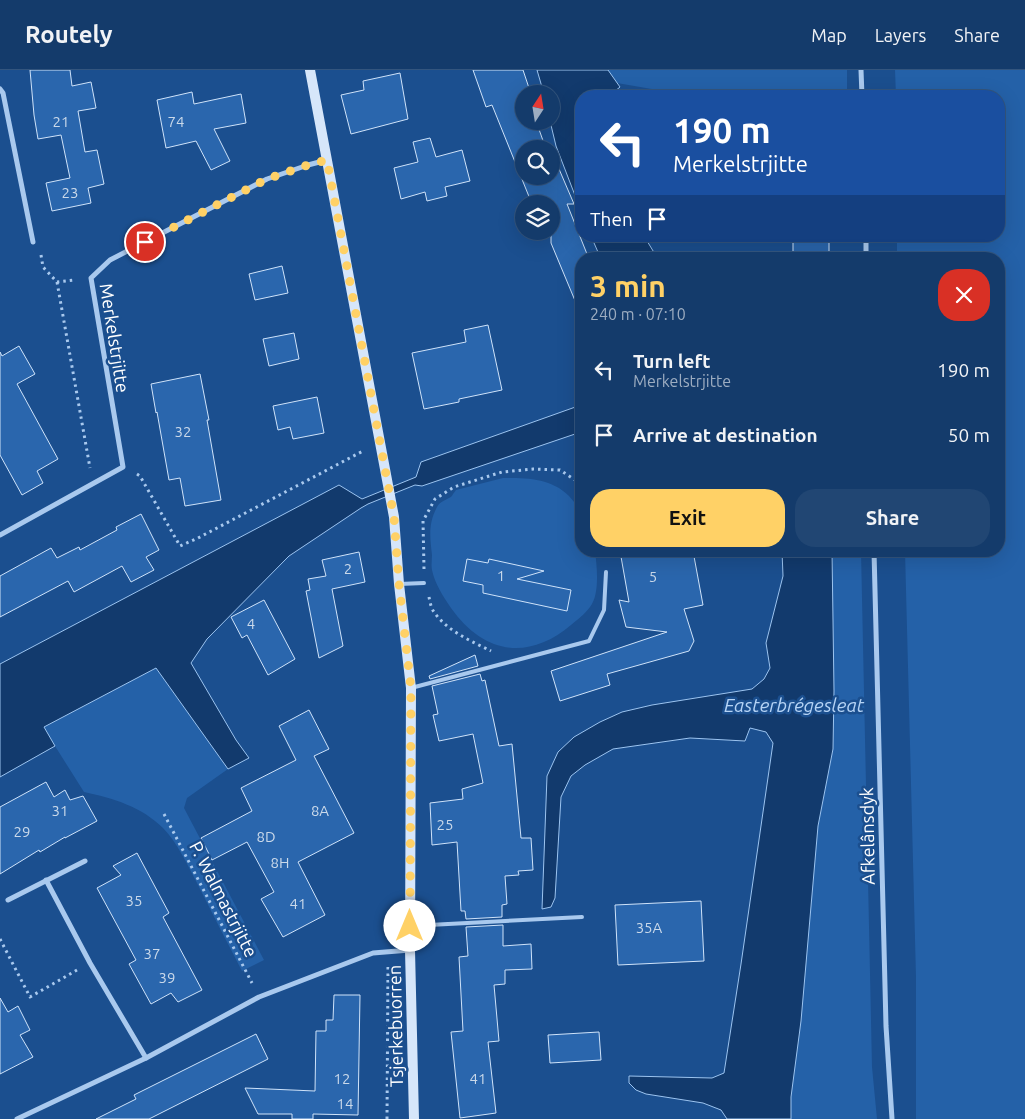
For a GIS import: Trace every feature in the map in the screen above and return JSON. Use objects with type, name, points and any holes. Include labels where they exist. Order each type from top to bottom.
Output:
[{"type":"street","name":"Tsjerkebuorren","points":[[310,70],[394,517],[399,584],[411,688],[410,950],[414,1119]]},
{"type":"street","points":[[861,70],[862,90]]},
{"type":"street","points":[[0,89],[3,93],[33,242]]},
{"type":"street","name":"Merkelstrjitte","points":[[123,467],[91,278],[110,260],[267,179],[327,160]]},
{"type":"street","points":[[0,535],[123,467]]},
{"type":"street","name":"Afkelânsdyk","points":[[874,557],[886,1026],[892,1119]]},
{"type":"street","points":[[8,900],[85,861]]},
{"type":"street","points":[[46,880],[90,963],[146,1058]]},
{"type":"street","points":[[16,1119],[146,1058],[259,997],[373,952],[410,950]]},
{"type":"lane","points":[[411,688],[588,641],[604,610],[606,572]]},
{"type":"lane","points":[[399,584],[424,583]]},
{"type":"lane","points":[[410,926],[582,916]]},
{"type":"path","points":[[33,242],[40,255],[43,268],[57,282],[93,484]]},
{"type":"path","points":[[57,282],[91,278]]},
{"type":"path","points":[[123,467],[140,476],[180,546],[364,450]]},
{"type":"path","points":[[512,660],[476,644],[450,629],[433,611],[424,583],[423,521],[435,499],[454,487],[502,472],[533,469],[560,470],[575,481]]},
{"type":"path","name":"P. Walmastrjitte","points":[[164,814],[259,997]]},
{"type":"path","points":[[0,939],[30,997],[90,963]]},
{"type":"path","points":[[387,1119],[388,951]]},
{"type":"shaded area","points":[[608,70],[847,70],[847,90],[657,90],[617,83]]},
{"type":"shaded area","points":[[895,70],[1025,70],[1025,1119],[916,1119],[916,977],[905,557],[1005,557],[1005,252],[897,252],[897,242],[1005,242],[1005,90],[896,90]]},
{"type":"shaded area","points":[[503,478],[530,479],[547,482],[569,496],[575,504],[575,557],[596,557],[597,588],[593,602],[588,610],[555,637],[522,648],[491,643],[477,635],[451,608],[435,580],[432,568],[430,536],[434,513],[438,505],[452,496],[456,490]]},
{"type":"shaded area","points":[[832,557],[861,557],[872,1067],[877,1119],[791,1119],[791,1097],[818,826],[833,749]]},
{"type":"shaded area","points":[[156,668],[228,769],[187,798],[184,808],[264,960],[242,971],[178,847],[168,834],[146,814],[126,804],[84,792],[43,727]]},
{"type":"water","points":[[537,70],[608,70],[620,87],[616,90],[575,90],[575,195],[560,156],[560,140],[555,140],[552,130],[560,130],[560,85],[541,85]]},
{"type":"water","points":[[594,242],[648,242],[654,252],[598,252]]},
{"type":"water","points":[[575,407],[575,434],[422,486],[415,485],[361,508],[289,556],[207,639],[191,663],[236,740],[249,758],[228,769],[156,668],[44,727],[55,746],[0,777],[0,664],[339,485],[362,499],[416,477],[421,462]]},
{"type":"water","name":"Easterbrégesleat","points":[[782,557],[832,557],[833,749],[818,826],[801,1021],[791,1097],[791,1119],[727,1119],[721,1110],[703,1103],[646,1094],[636,1090],[629,1083],[629,1076],[712,1078],[724,1073],[773,743],[766,732],[750,728],[745,741],[690,738],[613,749],[585,765],[571,776],[561,797],[555,898],[551,907],[542,909],[547,776],[558,752],[574,737],[622,712],[652,705],[752,689],[764,679],[770,668],[766,643],[783,576]]},
{"type":"building","points":[[30,70],[70,70],[72,86],[91,82],[96,108],[78,111],[85,152],[97,150],[104,184],[88,188],[91,203],[52,211],[46,183],[70,178],[61,135],[38,139]]},
{"type":"building","points":[[473,70],[523,70],[528,85],[515,85],[515,130],[539,130],[543,140],[515,140],[515,162],[492,105],[486,107]]},
{"type":"building","points":[[400,73],[408,119],[351,134],[341,95],[364,90],[363,81]]},
{"type":"building","points":[[192,92],[194,104],[241,94],[246,123],[214,129],[230,161],[211,170],[196,141],[166,148],[157,100]]},
{"type":"building","points":[[430,138],[436,157],[462,150],[470,181],[445,187],[447,196],[427,201],[425,192],[401,199],[394,168],[418,162],[413,142]]},
{"type":"building","points":[[560,171],[574,204],[567,204],[575,224],[575,242],[582,242],[586,252],[575,252],[575,301],[551,243],[551,240],[560,240],[560,195],[528,195],[524,185],[560,185]]},
{"type":"building","points":[[793,242],[829,242],[829,252],[793,252]]},
{"type":"building","points":[[282,266],[288,293],[255,300],[249,274]]},
{"type":"building","points":[[488,325],[502,390],[424,409],[412,353],[466,342],[464,330]]},
{"type":"building","points":[[294,333],[299,359],[269,366],[263,339]]},
{"type":"building","points":[[19,346],[35,374],[17,384],[58,459],[37,471],[43,483],[22,495],[0,455],[0,352],[2,356]]},
{"type":"building","points":[[200,374],[221,500],[185,506],[180,478],[169,480],[151,384]]},
{"type":"building","points":[[317,397],[324,433],[293,439],[290,427],[278,430],[273,406]]},
{"type":"building","points":[[141,514],[159,550],[146,557],[154,570],[131,582],[122,566],[74,592],[68,581],[0,617],[0,576],[51,548],[57,558],[79,547],[80,550],[117,530],[116,527]]},
{"type":"building","points":[[359,552],[365,582],[332,589],[343,646],[319,658],[306,591],[310,590],[308,579],[326,576],[322,560]]},
{"type":"building","points":[[621,557],[694,557],[703,605],[684,609],[694,641],[689,651],[607,674],[610,685],[560,701],[551,671],[667,632],[626,627],[619,600],[629,602]]},
{"type":"building","points":[[467,559],[488,563],[489,559],[544,571],[517,579],[571,590],[567,611],[483,593],[483,585],[463,581]]},
{"type":"building","points":[[264,600],[295,659],[268,675],[247,635],[242,638],[231,617]]},
{"type":"building","points":[[475,655],[478,666],[430,679],[429,676]]},
{"type":"building","points":[[480,674],[482,681],[485,680],[499,746],[512,744],[521,838],[531,838],[533,870],[518,871],[519,875],[505,876],[507,904],[502,905],[502,917],[466,919],[465,911],[461,911],[457,842],[432,845],[430,803],[463,799],[462,789],[483,783],[473,734],[439,741],[433,715],[438,714],[432,686]]},
{"type":"building","points":[[309,710],[329,749],[314,756],[354,833],[298,862],[325,915],[283,937],[261,899],[274,892],[247,842],[212,860],[201,838],[252,811],[241,788],[296,760],[279,726]]},
{"type":"building","points":[[46,782],[54,797],[65,790],[70,800],[83,796],[97,821],[40,852],[39,850],[0,874],[0,807]]},
{"type":"building","points":[[137,853],[169,913],[163,917],[202,990],[178,1002],[171,993],[151,1004],[129,964],[136,960],[97,888],[121,875],[113,866]]},
{"type":"building","points":[[701,901],[704,961],[618,965],[615,905]]},
{"type":"building","points":[[503,925],[503,946],[531,944],[532,969],[505,970],[505,984],[494,985],[499,1041],[488,1042],[496,1113],[460,1118],[451,1032],[463,1031],[459,957],[468,956],[466,927]]},
{"type":"building","points":[[334,995],[360,995],[358,1115],[313,1114],[313,1119],[292,1119],[292,1114],[258,1114],[245,1088],[315,1091],[316,1031],[326,1031],[326,1020],[333,1020]]},
{"type":"building","points":[[0,998],[8,1012],[18,1006],[30,1030],[20,1035],[33,1057],[0,1074]]},
{"type":"building","points":[[599,1032],[601,1060],[550,1063],[548,1035]]},
{"type":"building","points":[[256,1034],[268,1059],[149,1119],[96,1119],[136,1099],[134,1095]]},
{"type":"route","points":[[145,242],[267,179],[327,160],[394,517],[399,584],[411,688],[410,926]]}]
